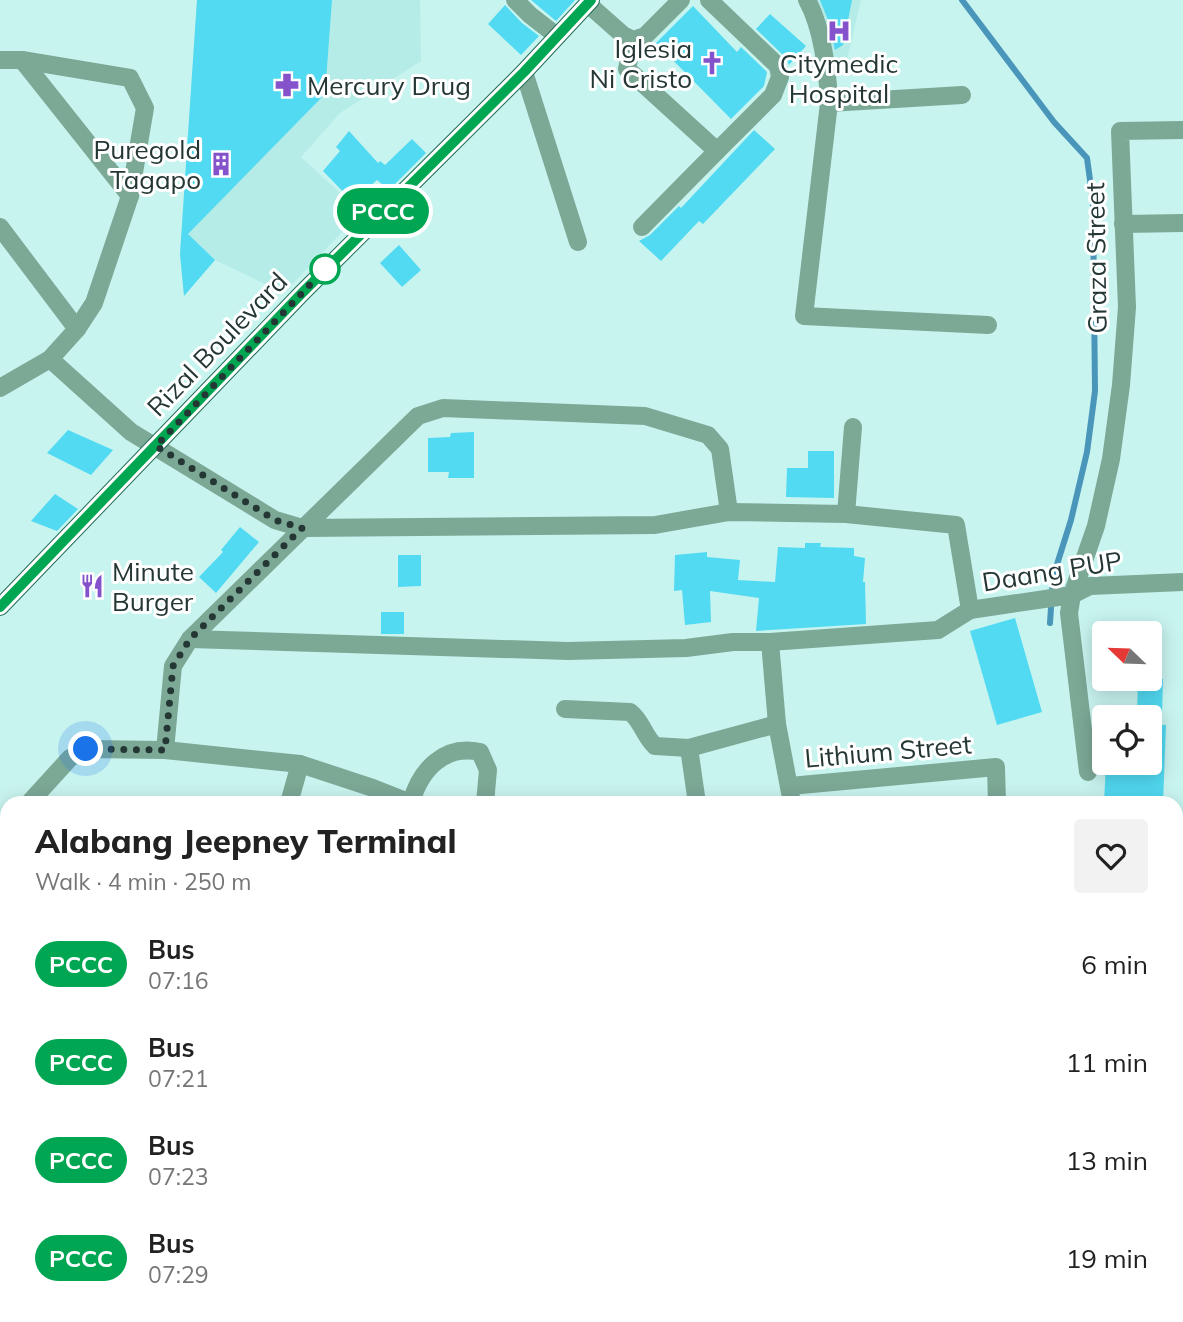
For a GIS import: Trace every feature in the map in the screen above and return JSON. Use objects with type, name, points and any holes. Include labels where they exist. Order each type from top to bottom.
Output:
[{"type":"main road","name":"Rizal Boulevard","points":[[0,607],[311,284],[524,72],[590,2]]},
{"type":"street","points":[[514,0],[557,36]]},
{"type":"street","points":[[590,2],[622,34],[633,40],[645,36],[681,0]]},
{"type":"street","points":[[642,227],[773,95],[780,77],[778,66],[709,0]]},
{"type":"street","points":[[807,0],[814,12],[829,103],[804,316],[988,325]]},
{"type":"street","points":[[633,40],[627,69],[718,151]]},
{"type":"street","points":[[0,60],[22,60],[130,78],[145,108],[134,182],[94,303],[77,329],[50,359],[0,388]]},
{"type":"street","points":[[22,60],[130,196]]},
{"type":"street","points":[[524,72],[578,242]]},
{"type":"street","points":[[829,103],[962,95]]},
{"type":"street","name":"Graza Street","points":[[1088,772],[1068,596],[1096,526],[1111,459],[1121,384],[1127,307],[1120,131],[1183,130]]},
{"type":"street","points":[[1123,224],[1183,223]]},
{"type":"street","points":[[0,227],[77,329]]},
{"type":"street","points":[[50,359],[131,432],[275,520],[302,528],[655,525],[729,512],[846,514],[956,525],[970,610],[938,630],[770,642],[733,642],[686,648],[568,651],[190,639]]},
{"type":"street","points":[[165,750],[173,666],[190,639],[418,416],[443,408],[645,416],[708,435],[720,449],[729,512]]},
{"type":"street","points":[[846,514],[853,427]]},
{"type":"street","name":"Daang PUP","points":[[970,610],[1068,596],[1090,586],[1183,582]]},
{"type":"street","points":[[770,642],[777,724],[791,795]]},
{"type":"street","points":[[565,709],[630,712],[639,719],[648,739],[655,746],[689,748],[777,724]]},
{"type":"street","points":[[689,748],[696,796]]},
{"type":"street","points":[[35,796],[70,758],[86,749],[165,750],[300,764],[393,796]]},
{"type":"street","points":[[413,796],[416,786],[430,766],[451,752],[465,749],[480,752],[488,770],[486,796]]},
{"type":"street","points":[[291,796],[300,764]]},
{"type":"street","name":"Lithium Street","points":[[791,795],[996,766],[997,796]]},
{"type":"shaded area","points":[[197,0],[420,0],[421,61],[340,113],[301,157],[361,212],[284,293],[215,260],[184,295],[180,254]]},
{"type":"shaded area","name":"Citymedic Hospital","points":[[815,0],[861,0],[845,69],[834,60]]},
{"type":"building","name":"Puregold Tagapo","points":[[197,0],[332,0],[325,94],[188,234],[215,260],[184,296],[180,254]]},
{"type":"building","points":[[531,0],[575,0],[556,21]]},
{"type":"building","points":[[820,0],[852,0],[843,45],[835,50],[828,20]]},
{"type":"building","points":[[505,5],[539,36],[521,55],[488,24]]},
{"type":"building","name":"Iglesia Ni Cristo","points":[[693,6],[737,52],[741,47],[767,72],[764,86],[731,119],[656,43]]},
{"type":"building","points":[[770,14],[806,46],[789,65],[786,58],[756,29]]},
{"type":"building","points":[[754,130],[775,149],[703,224],[699,221],[661,261],[639,241],[650,235],[679,206],[681,208]]},
{"type":"building","points":[[349,131],[378,163],[380,161],[385,165],[412,139],[426,153],[389,190],[377,180],[353,202],[323,171],[340,151],[336,147]]},
{"type":"building","points":[[399,245],[421,270],[402,287],[380,263]]},
{"type":"building","points":[[68,430],[113,450],[91,475],[47,453]]},
{"type":"building","points":[[474,432],[474,478],[448,478],[449,472],[428,472],[428,438]]},
{"type":"building","points":[[808,451],[834,451],[834,498],[786,497],[787,468],[808,468]]},
{"type":"building","points":[[55,494],[78,509],[57,531],[31,521]]},
{"type":"building","points":[[240,527],[259,542],[216,593],[199,577],[223,552],[221,550]]},
{"type":"building","points":[[805,543],[821,543],[820,547],[854,548],[854,556],[865,558],[863,582],[866,624],[756,631],[759,598],[710,591],[711,622],[685,625],[682,590],[674,591],[675,555],[707,552],[707,557],[740,560],[738,580],[775,582],[778,547],[805,548]]},
{"type":"building","points":[[398,555],[421,555],[421,586],[398,587]]},
{"type":"building","points":[[381,612],[404,612],[404,634],[381,634]]},
{"type":"building","points":[[1015,618],[1042,712],[997,725],[970,631]]},
{"type":"building","points":[[1163,679],[1162,717],[1162,705],[1137,705],[1138,691],[1162,691]]},
{"type":"building","points":[[1162,725],[1166,725],[1163,796],[1104,796],[1105,775],[1162,775]]},
{"type":"waterway","points":[[962,0],[1054,122],[1087,158],[1093,202],[1095,391],[1087,452],[1071,520],[1053,577],[1050,623]]},
{"type":"bus line","name":"PCCC","points":[[0,607],[302,293],[524,72],[591,0]]},
{"type":"place","name":"Citymedic Hospital","points":[[839,31]]},
{"type":"place","name":"Iglesia Ni Cristo","points":[[712,63]]},
{"type":"place","name":"Mercury Drug","points":[[287,85]]},
{"type":"place","name":"Puregold Tagapo","points":[[221,164]]},
{"type":"place","name":"Minute Burger","points":[[92,586]]},
{"type":"route","points":[[86,749],[165,750],[173,666],[190,639],[302,528],[275,520],[156,446],[325,269]]}]
